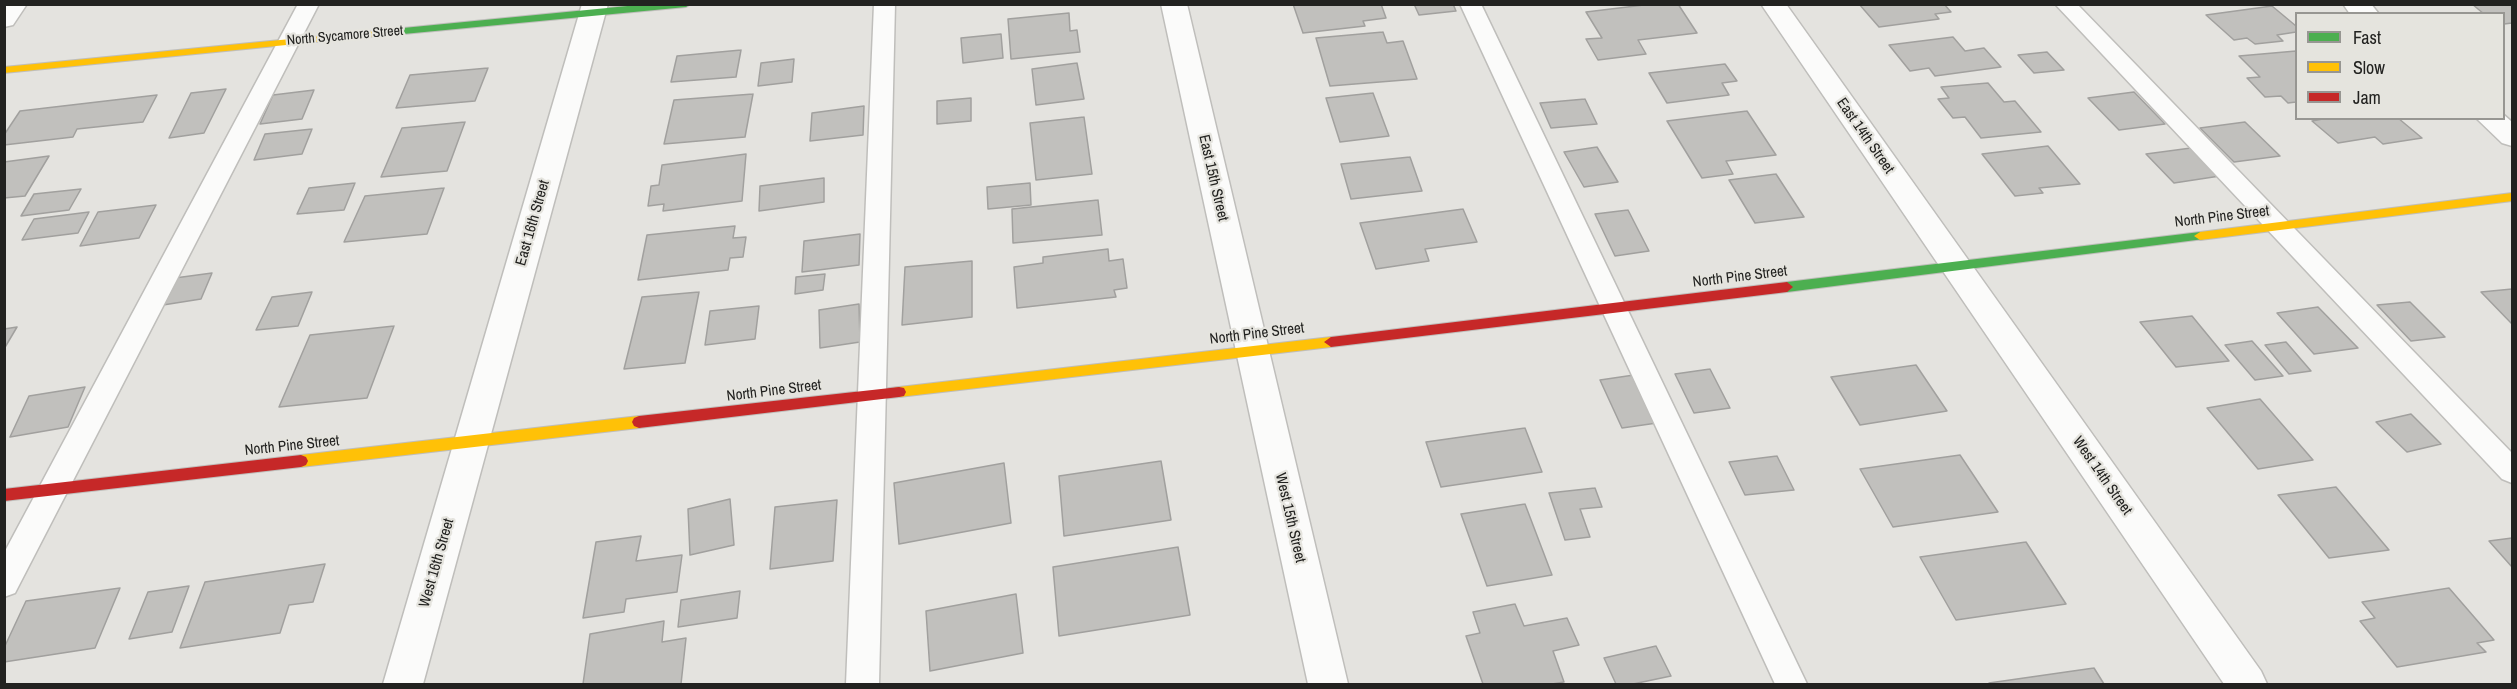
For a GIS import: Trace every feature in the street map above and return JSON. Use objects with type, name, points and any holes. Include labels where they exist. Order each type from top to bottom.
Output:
[{"type":"street","points":[[4,19],[15,4]]},
{"type":"street","name":"North Sycamore Street","points":[[4,70],[594,9],[686,4]]},
{"type":"street","name":"East 15th Street","points":[[1174,4],[1252,351]]},
{"type":"street","name":"East 14th Street","points":[[1773,4],[1956,267]]},
{"type":"street","name":"East 16th Street","points":[[471,442],[594,9]]},
{"type":"street","points":[[2492,120],[2512,137]]},
{"type":"street","name":"North Pine Street","points":[[4,495],[1252,351],[1956,267],[2512,197]]},
{"type":"street","name":"West 14th Street","points":[[1956,267],[2247,684]]},
{"type":"street","name":"West 15th Street","points":[[1252,351],[1328,684]]},
{"type":"street","name":"West 16th Street","points":[[403,684],[471,442]]},
{"type":"lane","points":[[4,584],[309,4]]},
{"type":"lane","points":[[862,684],[885,4]]},
{"type":"lane","points":[[1470,4],[1791,684]]},
{"type":"lane","points":[[2065,4],[2512,471]]},
{"type":"building","points":[[1293,4],[1381,4],[1386,18],[1363,21],[1365,26],[1303,33]]},
{"type":"building","points":[[1414,4],[1453,4],[1456,11],[1419,15]]},
{"type":"building","points":[[1652,4],[1678,4],[1697,33],[1638,40],[1646,54],[1598,60],[1586,39],[1602,38],[1586,12]]},
{"type":"building","points":[[1859,4],[1944,4],[1951,12],[1935,14],[1939,19],[1879,27]]},
{"type":"building","points":[[2472,4],[2512,4],[2512,23],[2505,24],[2505,12],[2482,12]]},
{"type":"building","points":[[2272,6],[2295,25],[2295,32],[2277,35],[2283,41],[2255,44],[2247,38],[2234,40],[2206,15]]},
{"type":"building","points":[[1069,13],[1070,31],[1077,30],[1080,52],[1011,59],[1008,19]]},
{"type":"building","points":[[1383,32],[1387,43],[1403,41],[1417,79],[1330,86],[1316,38]]},
{"type":"building","points":[[1001,34],[1003,58],[963,63],[961,38]]},
{"type":"building","points":[[1953,37],[1965,51],[1984,48],[2001,67],[1935,76],[1929,68],[1910,71],[1889,45]]},
{"type":"building","points":[[741,50],[736,77],[671,82],[677,56]]},
{"type":"building","points":[[2295,51],[2295,102],[2288,103],[2281,96],[2265,97],[2247,78],[2260,77],[2239,56]]},
{"type":"building","points":[[2047,52],[2064,70],[2034,73],[2018,55]]},
{"type":"building","points":[[794,59],[792,82],[758,86],[761,63]]},
{"type":"building","points":[[1077,63],[1084,99],[1036,105],[1032,69]]},
{"type":"building","points":[[1725,64],[1737,81],[1722,83],[1729,95],[1667,103],[1649,73]]},
{"type":"building","points":[[488,68],[475,101],[396,108],[410,75]]},
{"type":"building","points":[[1988,83],[2004,102],[2015,101],[2041,132],[1981,138],[1965,117],[1953,118],[1938,99],[1949,98],[1941,87]]},
{"type":"building","points":[[226,89],[204,133],[169,138],[191,93]]},
{"type":"building","points":[[314,90],[302,119],[260,124],[273,95]]},
{"type":"building","points":[[2134,92],[2165,124],[2119,130],[2088,98]]},
{"type":"building","points":[[1373,93],[1389,136],[1340,142],[1326,98]]},
{"type":"building","points":[[753,94],[745,137],[664,144],[674,100]]},
{"type":"building","points":[[157,95],[143,122],[77,129],[73,137],[4,145],[4,135],[20,111]]},
{"type":"building","points":[[971,98],[971,121],[937,124],[937,101]]},
{"type":"building","points":[[1585,99],[1597,124],[1551,128],[1540,103]]},
{"type":"building","points":[[864,106],[863,135],[810,141],[812,113]]},
{"type":"building","points":[[1747,111],[1776,155],[1726,161],[1733,174],[1702,178],[1667,121]]},
{"type":"building","points":[[1084,117],[1092,174],[1036,180],[1030,123]]},
{"type":"building","points":[[2400,120],[2422,138],[2383,144],[2375,137],[2338,143],[2312,121]]},
{"type":"building","points":[[465,122],[447,171],[381,177],[402,128]]},
{"type":"building","points":[[2245,122],[2280,156],[2234,162],[2200,128]]},
{"type":"building","points":[[312,129],[302,154],[254,160],[265,134]]},
{"type":"building","points":[[2048,146],[2080,184],[2039,188],[2043,193],[2015,196],[1982,154]]},
{"type":"building","points":[[1597,147],[1618,182],[1584,187],[1564,152]]},
{"type":"building","points":[[2191,148],[2220,176],[2174,183],[2146,154]]},
{"type":"building","points":[[746,154],[742,201],[663,211],[664,204],[648,206],[651,186],[659,185],[662,165]]},
{"type":"building","points":[[49,156],[25,196],[4,198],[4,162]]},
{"type":"building","points":[[1410,157],[1422,191],[1351,199],[1341,164]]},
{"type":"building","points":[[1776,174],[1804,217],[1755,223],[1729,180]]},
{"type":"building","points":[[824,178],[824,202],[759,211],[760,186]]},
{"type":"building","points":[[355,183],[344,210],[297,214],[309,188]]},
{"type":"building","points":[[1030,183],[1031,205],[988,209],[987,187]]},
{"type":"building","points":[[444,188],[427,234],[344,242],[365,196]]},
{"type":"building","points":[[81,189],[69,210],[21,216],[34,194]]},
{"type":"building","points":[[1098,200],[1102,235],[1013,243],[1012,209]]},
{"type":"building","points":[[156,205],[139,238],[80,246],[98,212]]},
{"type":"building","points":[[1463,209],[1477,242],[1425,249],[1429,261],[1376,269],[1360,223]]},
{"type":"building","points":[[1628,210],[1649,251],[1615,256],[1595,214]]},
{"type":"building","points":[[89,212],[78,233],[22,240],[34,219]]},
{"type":"building","points":[[735,226],[733,238],[746,237],[743,257],[730,258],[728,270],[638,280],[647,235]]},
{"type":"building","points":[[860,234],[859,265],[802,272],[804,241]]},
{"type":"building","points":[[1108,249],[1109,261],[1123,259],[1127,288],[1114,290],[1116,297],[1017,308],[1014,267],[1043,263],[1043,257]]},
{"type":"building","points":[[972,261],[972,317],[902,325],[905,267]]},
{"type":"building","points":[[212,273],[201,299],[163,305],[175,278]]},
{"type":"building","points":[[825,274],[823,290],[795,294],[796,277]]},
{"type":"building","points":[[2512,289],[2512,324],[2481,292]]},
{"type":"building","points":[[312,292],[298,326],[256,330],[272,297]]},
{"type":"building","points":[[699,292],[685,363],[624,369],[642,297]]},
{"type":"building","points":[[2410,302],[2445,337],[2411,341],[2377,305]]},
{"type":"building","points":[[859,304],[860,342],[820,348],[819,310]]},
{"type":"building","points":[[759,306],[755,339],[705,345],[710,311]]},
{"type":"building","points":[[2318,307],[2358,348],[2314,354],[2277,313]]},
{"type":"building","points":[[2192,316],[2229,361],[2176,367],[2140,322]]},
{"type":"building","points":[[394,326],[367,398],[279,407],[310,335]]},
{"type":"building","points":[[17,327],[4,349],[4,329]]},
{"type":"building","points":[[2252,341],[2283,376],[2255,380],[2225,345]]},
{"type":"building","points":[[2286,342],[2311,371],[2289,374],[2265,345]]},
{"type":"building","points":[[1916,365],[1947,411],[1860,425],[1831,377]]},
{"type":"building","points":[[1710,369],[1730,408],[1694,413],[1675,374]]},
{"type":"building","points":[[1634,375],[1657,423],[1622,428],[1600,380]]},
{"type":"building","points":[[85,387],[68,427],[10,437],[29,396]]},
{"type":"building","points":[[2260,399],[2313,460],[2258,469],[2207,408]]},
{"type":"building","points":[[2411,414],[2441,444],[2407,452],[2376,422]]},
{"type":"building","points":[[1525,428],[1542,472],[1441,487],[1426,442]]},
{"type":"building","points":[[1960,455],[1998,512],[1893,527],[1860,469]]},
{"type":"building","points":[[1777,456],[1794,490],[1745,495],[1729,462]]},
{"type":"building","points":[[1161,461],[1171,520],[1064,536],[1059,476]]},
{"type":"building","points":[[1004,463],[1011,523],[899,544],[894,483]]},
{"type":"building","points":[[2336,487],[2389,550],[2329,558],[2278,495]]},
{"type":"building","points":[[1595,488],[1602,507],[1580,509],[1590,537],[1565,540],[1549,493]]},
{"type":"building","points":[[730,499],[734,545],[690,555],[688,509]]},
{"type":"building","points":[[837,500],[833,561],[770,569],[775,507]]},
{"type":"building","points":[[1525,504],[1552,575],[1487,586],[1461,514]]},
{"type":"building","points":[[641,536],[636,561],[682,555],[677,592],[626,599],[624,612],[583,618],[596,542]]},
{"type":"building","points":[[2512,538],[2512,567],[2489,541]]},
{"type":"building","points":[[2026,542],[2066,604],[1956,620],[1920,557]]},
{"type":"building","points":[[1178,547],[1190,615],[1059,636],[1053,567]]},
{"type":"building","points":[[325,564],[313,602],[289,605],[280,633],[180,648],[205,582]]},
{"type":"building","points":[[189,586],[172,632],[129,639],[148,592]]},
{"type":"building","points":[[120,588],[95,648],[4,662],[4,648],[26,601]]},
{"type":"building","points":[[2449,588],[2494,640],[2477,643],[2486,652],[2397,667],[2360,621],[2375,618],[2362,602]]},
{"type":"building","points":[[740,591],[737,618],[678,627],[681,600]]},
{"type":"building","points":[[1016,594],[1023,653],[930,671],[926,611]]},
{"type":"building","points":[[1515,604],[1524,626],[1567,618],[1579,645],[1553,651],[1564,682],[1483,684],[1466,636],[1480,633],[1473,612]]},
{"type":"building","points":[[664,621],[662,642],[686,638],[681,684],[583,684],[590,634]]},
{"type":"building","points":[[1656,646],[1671,676],[1633,684],[1616,684],[1604,658]]},
{"type":"building","points":[[2094,668],[2104,684],[1989,683]]},
{"type":"traffic: fast","points":[[393,32],[686,4]]},
{"type":"traffic: fast","points":[[1787,287],[2200,236]]},
{"type":"traffic: slow","points":[[4,70],[393,32]]},
{"type":"traffic: slow","points":[[2200,236],[2512,197]]},
{"type":"traffic: slow","points":[[899,392],[1331,342]]},
{"type":"traffic: slow","points":[[301,461],[639,422]]},
{"type":"traffic: jam","points":[[1331,342],[1787,287]]},
{"type":"traffic: jam","points":[[639,422],[899,392]]},
{"type":"traffic: jam","points":[[4,495],[301,461]]}]
